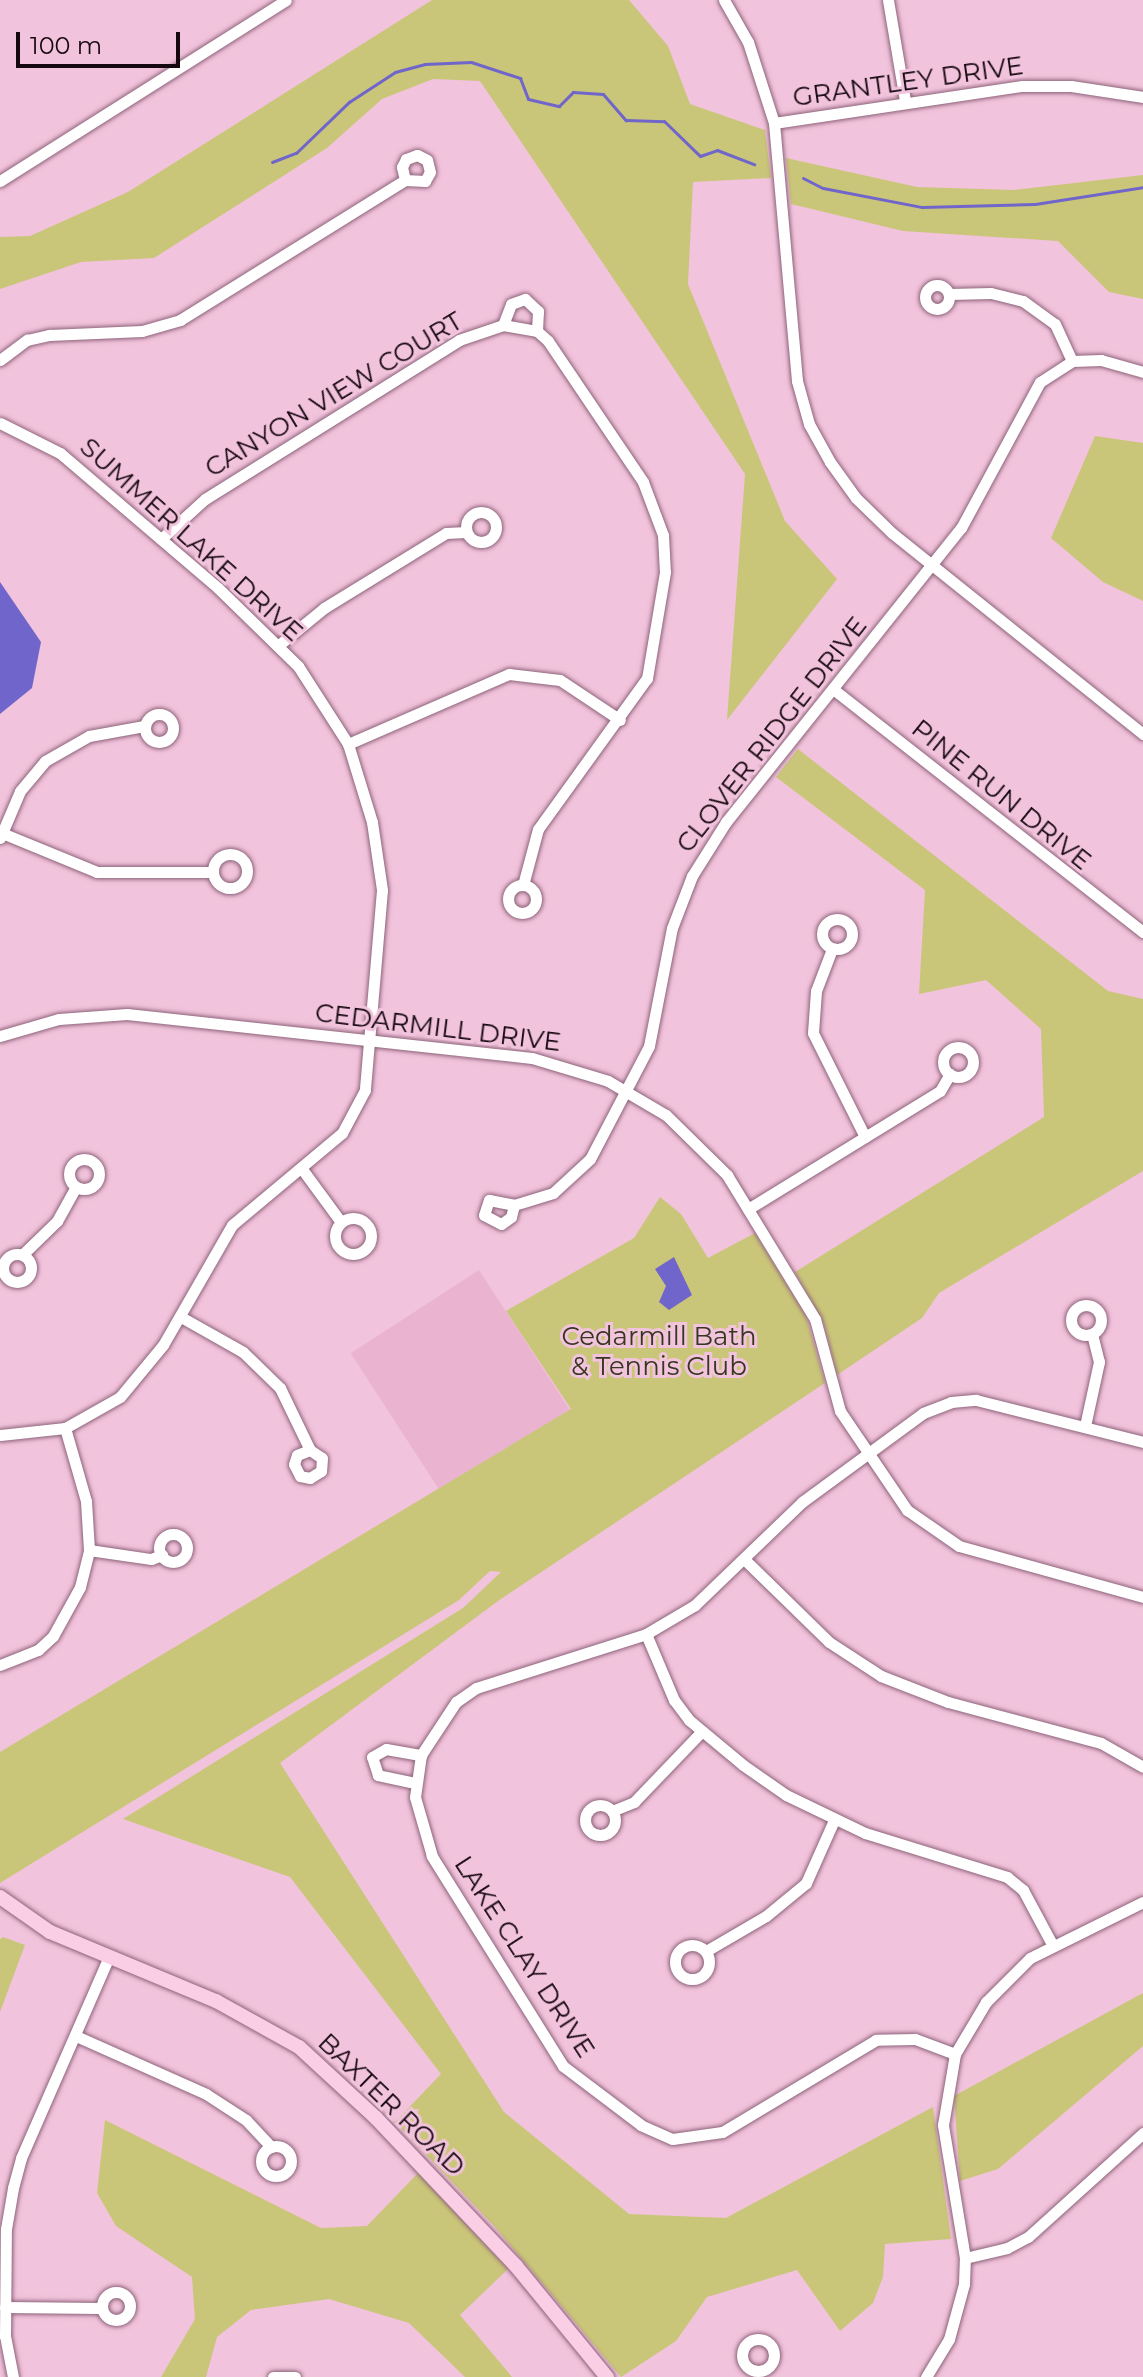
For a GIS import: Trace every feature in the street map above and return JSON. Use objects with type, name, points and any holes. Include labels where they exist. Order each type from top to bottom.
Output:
[{"type":"main road","name":"BAXTER ROAD","points":[[0,1897],[50,1932],[108,1959],[216,2001],[299,2047],[376,2118],[516,2266],[607,2377]]},
{"type":"street","points":[[0,181],[286,0]]},
{"type":"street","points":[[724,0],[758,65],[774,123],[791,338],[809,424],[856,498],[932,565],[1143,734]]},
{"type":"street","points":[[888,0],[905,100]]},
{"type":"street","name":"GRANTLEY DRIVE","points":[[774,123],[905,100],[1051,85],[1143,97]]},
{"type":"street","points":[[0,360],[27,340],[49,335],[142,331],[180,320],[405,180]]},
{"type":"street","points":[[949,294],[991,293],[1023,301],[1055,324],[1072,361],[1101,360],[1143,372]]},
{"type":"street","points":[[503,325],[511,304],[525,299],[538,311],[537,331],[562,358],[643,482],[663,535],[664,594],[647,678],[620,720],[538,829],[523,885]]},
{"type":"street","name":"CANYON VIEW COURT","points":[[161,539],[205,499],[459,340],[503,325],[537,331]]},
{"type":"street","name":"CLOVER RIDGE DRIVE","points":[[514,1205],[553,1193],[578,1174],[628,1091],[656,1027],[672,928],[692,876],[726,822],[966,519],[1040,382],[1072,361]]},
{"type":"street","name":"SUMMER LAKE DRIVE","points":[[0,423],[43,440],[280,644],[323,700],[348,744],[372,822],[382,890],[365,1090],[356,1112],[342,1133],[232,1225],[181,1317],[136,1381],[100,1411],[65,1428]]},
{"type":"street","points":[[280,644],[324,608],[446,533],[466,532]]},
{"type":"street","points":[[348,744],[509,674],[560,680],[620,720]]},
{"type":"street","name":"PINE RUN DRIVE","points":[[833,689],[1143,932]]},
{"type":"street","points":[[144,726],[89,736],[45,761],[20,791],[1,836],[97,872],[213,872]]},
{"type":"street","points":[[832,949],[816,991],[813,1033],[829,1075],[865,1137]]},
{"type":"street","name":"CEDARMILL DRIVE","points":[[0,1036],[59,1019],[127,1014],[532,1058],[574,1067],[628,1091],[694,1138],[748,1209],[815,1319],[832,1393],[865,1453],[907,1510],[959,1546],[1143,1597]]},
{"type":"street","points":[[748,1209],[940,1091],[950,1074]]},
{"type":"street","points":[[302,1169],[341,1222]]},
{"type":"street","points":[[22,1255],[31,1266],[21,1282],[5,1276],[2,1261],[22,1255],[57,1221],[75,1188]]},
{"type":"street","points":[[181,1317],[264,1370],[290,1404],[310,1450]]},
{"type":"street","points":[[1085,1426],[1099,1362],[1092,1334]]},
{"type":"street","points":[[416,1778],[378,1775],[372,1757],[386,1749],[421,1755],[456,1702],[476,1688],[646,1634],[695,1605],[802,1502],[923,1413],[951,1402],[976,1400],[1143,1442]]},
{"type":"street","points":[[0,1435],[65,1428],[86,1501],[89,1550],[80,1587],[53,1636],[38,1650],[0,1665]]},
{"type":"street","points":[[89,1550],[151,1559],[162,1555]]},
{"type":"street","points":[[744,1559],[829,1642],[881,1676],[948,1702],[1101,1743],[1143,1767]]},
{"type":"street","points":[[646,1634],[674,1700],[702,1731],[786,1795],[834,1820],[1007,1877],[1023,1890],[1052,1944]]},
{"type":"street","points":[[612,1811],[634,1802],[702,1731]]},
{"type":"street","name":"LAKE CLAY DRIVE","points":[[421,1755],[416,1778],[418,1816],[432,1856],[563,2066],[657,2133],[689,2139],[722,2132],[876,2040],[915,2039],[955,2054]]},
{"type":"street","points":[[706,1951],[766,1916],[806,1883],[834,1820]]},
{"type":"street","points":[[926,2377],[949,2339],[959,2312],[965,2258],[943,2125],[955,2054],[1003,1983],[1052,1944],[1143,1902]]},
{"type":"street","points":[[13,2377],[5,2307],[13,2188],[21,2158],[108,1959]]},
{"type":"street","points":[[76,2036],[206,2094],[246,2120],[271,2147]]},
{"type":"street","points":[[965,2258],[1007,2248],[1028,2237],[1143,2133]]},
{"type":"street","points":[[5,2307],[100,2308]]},
{"type":"street","points":[[273,2377],[295,2377]]},
{"type":"shaded area","points":[[0,582],[41,642],[32,688],[0,714]]},
{"type":"shaded area","points":[[674,1257],[692,1295],[669,1310],[659,1302],[666,1286],[655,1269]]},
{"type":"shaded area","points":[[479,1270],[570,1410],[442,1493],[351,1353]]},
{"type":"green space","points":[[432,0],[629,0],[668,46],[690,104],[765,130],[771,178],[693,182],[688,284],[785,521],[837,579],[727,720],[745,474],[480,81],[433,79],[382,99],[327,148],[154,258],[81,262],[0,289],[0,237],[30,236],[128,192]]},
{"type":"green space","points":[[786,158],[917,187],[1014,190],[1143,175],[1143,299],[1109,292],[1058,241],[903,231],[791,204]]},
{"type":"green space","points":[[1095,436],[1143,443],[1143,601],[1103,582],[1051,538]]},
{"type":"green space","points":[[798,749],[1108,991],[1143,999],[1143,1171],[939,1293],[922,1318],[837,1375],[824,1324],[795,1272],[1044,1117],[1041,1029],[986,980],[919,994],[925,890],[776,777]]},
{"type":"green space","name":"Cedarmill Bath & Tennis Club","points":[[660,1197],[681,1214],[708,1258],[755,1233],[806,1316],[825,1383],[498,1601],[280,1763],[504,2112],[629,2214],[726,2218],[933,2107],[951,2239],[885,2244],[883,2277],[873,2303],[840,2331],[797,2270],[707,2297],[676,2341],[621,2377],[494,2226],[395,2122],[441,2074],[290,1877],[123,1819],[463,1608],[501,1572],[490,1571],[459,1600],[0,1883],[0,1752],[571,1409],[506,1311],[634,1238]]},
{"type":"green space","points":[[3,1937],[25,1945],[0,2012],[0,1939]]},
{"type":"green space","points":[[1143,1993],[1143,2046],[998,2169],[960,2181],[954,2096]]},
{"type":"green space","points":[[105,2120],[321,2228],[367,2226],[418,2173],[508,2269],[460,2315],[512,2377],[465,2377],[409,2323],[329,2299],[251,2310],[217,2337],[206,2377],[161,2377],[195,2319],[192,2277],[116,2226],[97,2193]]},
{"type":"waterway","points":[[272,162],[296,153],[349,102],[395,72],[425,64],[471,62],[520,78],[528,99],[559,106],[573,92],[603,94],[626,120],[664,121],[700,156],[717,150],[754,164]]},
{"type":"waterway","points":[[803,178],[823,188],[922,207],[1035,204],[1143,187]]}]
